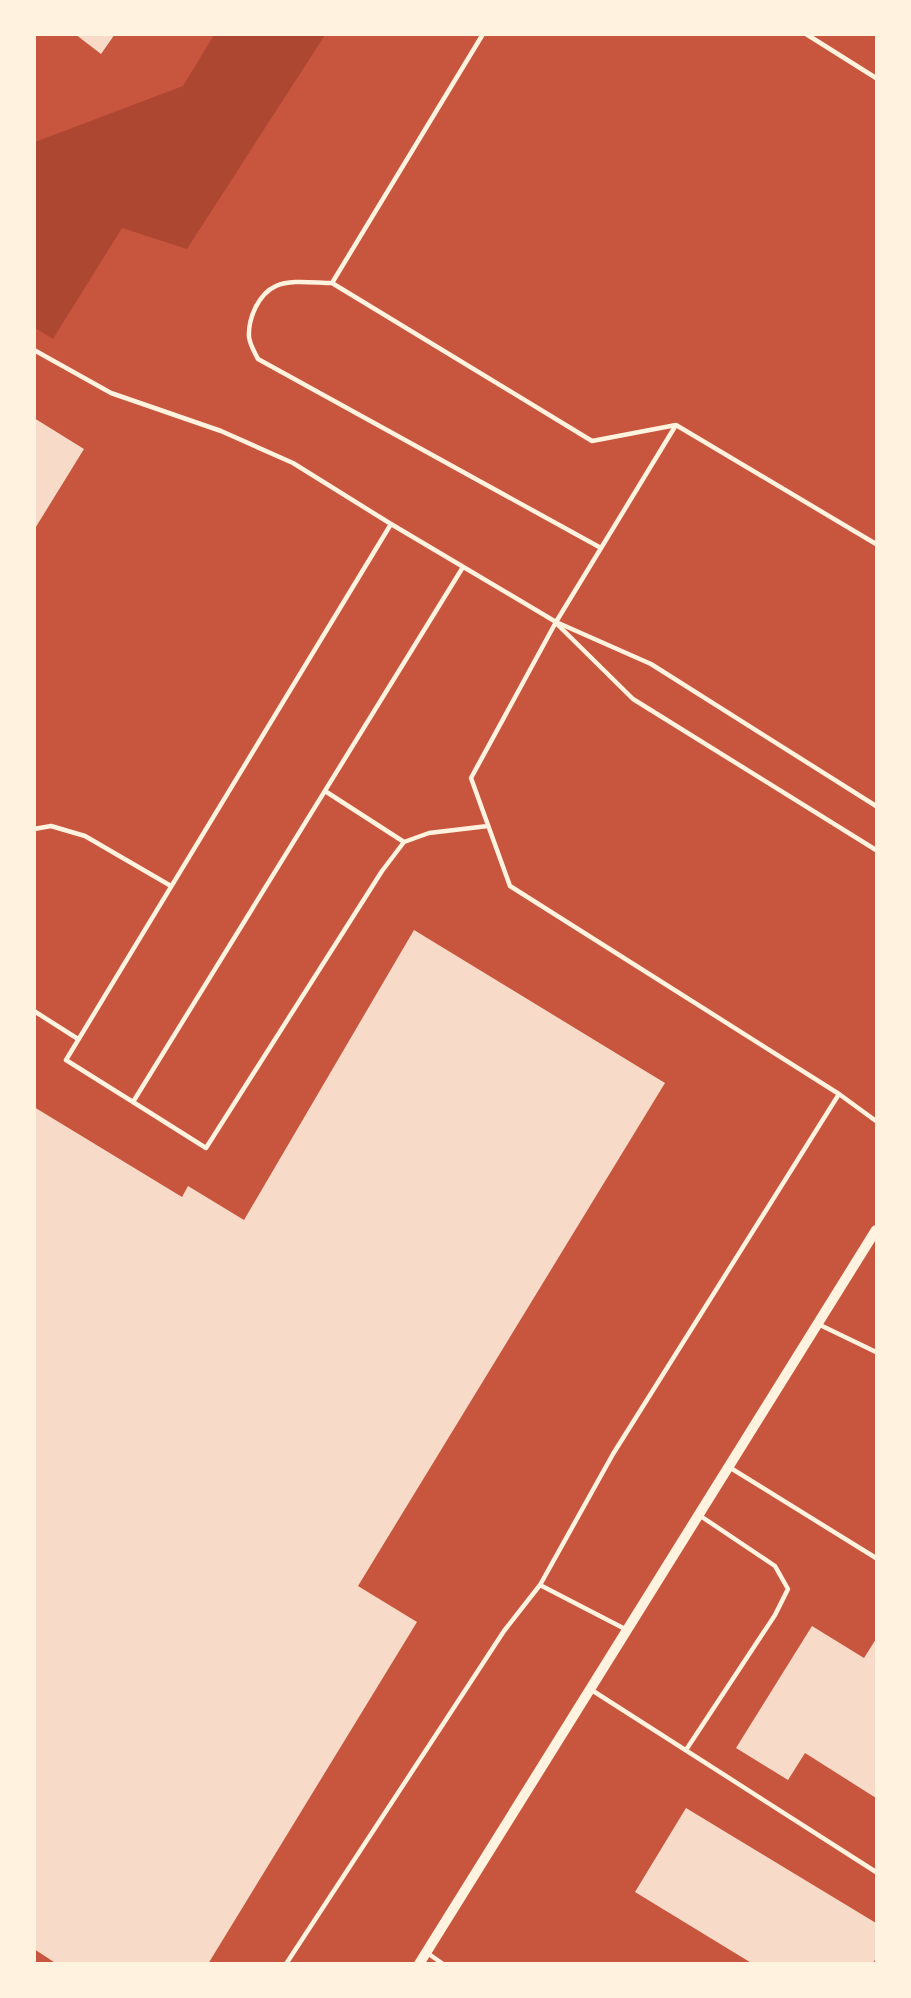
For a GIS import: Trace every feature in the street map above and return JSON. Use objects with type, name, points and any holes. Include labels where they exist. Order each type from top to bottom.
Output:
[{"type":"street","points":[[418,1964],[876,1230]]},
{"type":"lane","points":[[332,283],[483,34]]},
{"type":"lane","points":[[806,34],[876,78]]},
{"type":"lane","points":[[601,549],[258,359],[249,339],[250,318],[261,299],[275,286],[293,283],[332,283],[592,441],[676,426],[876,544]]},
{"type":"lane","points":[[34,350],[111,393],[221,431],[293,463],[556,622],[651,664],[876,806]]},
{"type":"lane","points":[[676,426],[556,622],[471,778],[510,886],[839,1094],[876,1121]]},
{"type":"lane","points":[[391,524],[66,1060],[206,1148],[382,871],[404,842],[429,833],[488,826]]},
{"type":"lane","points":[[133,1102],[463,567]]},
{"type":"lane","points":[[556,622],[633,699],[876,850]]},
{"type":"lane","points":[[325,791],[404,842]]},
{"type":"lane","points":[[34,828],[51,826],[85,836],[171,886]]},
{"type":"lane","points":[[34,1011],[78,1040]]},
{"type":"lane","points":[[286,1964],[504,1631],[540,1585],[613,1454],[839,1094]]},
{"type":"lane","points":[[818,1324],[876,1352]]},
{"type":"lane","points":[[729,1467],[876,1558]]},
{"type":"lane","points":[[686,1750],[775,1615],[788,1589],[775,1566],[699,1515]]},
{"type":"lane","points":[[540,1585],[627,1630]]},
{"type":"lane","points":[[590,1689],[876,1872]]},
{"type":"lane","points":[[426,1952],[443,1964]]},
{"type":"shaded area","points":[[214,35],[325,35],[187,249],[122,228],[53,339],[35,328],[35,142],[183,86]]},
{"type":"building","points":[[75,34],[115,34],[101,54]]},
{"type":"building","points":[[34,418],[84,449],[34,530]]},
{"type":"building","points":[[414,930],[665,1083],[358,1586],[417,1622],[208,1964],[57,1964],[34,1949],[34,1107],[182,1197],[188,1186],[244,1220]]},
{"type":"building","points":[[812,1626],[864,1658],[876,1639],[876,1798],[805,1753],[788,1780],[736,1748]]},
{"type":"building","points":[[686,1808],[876,1923],[876,1957],[873,1964],[753,1964],[635,1892]]}]
